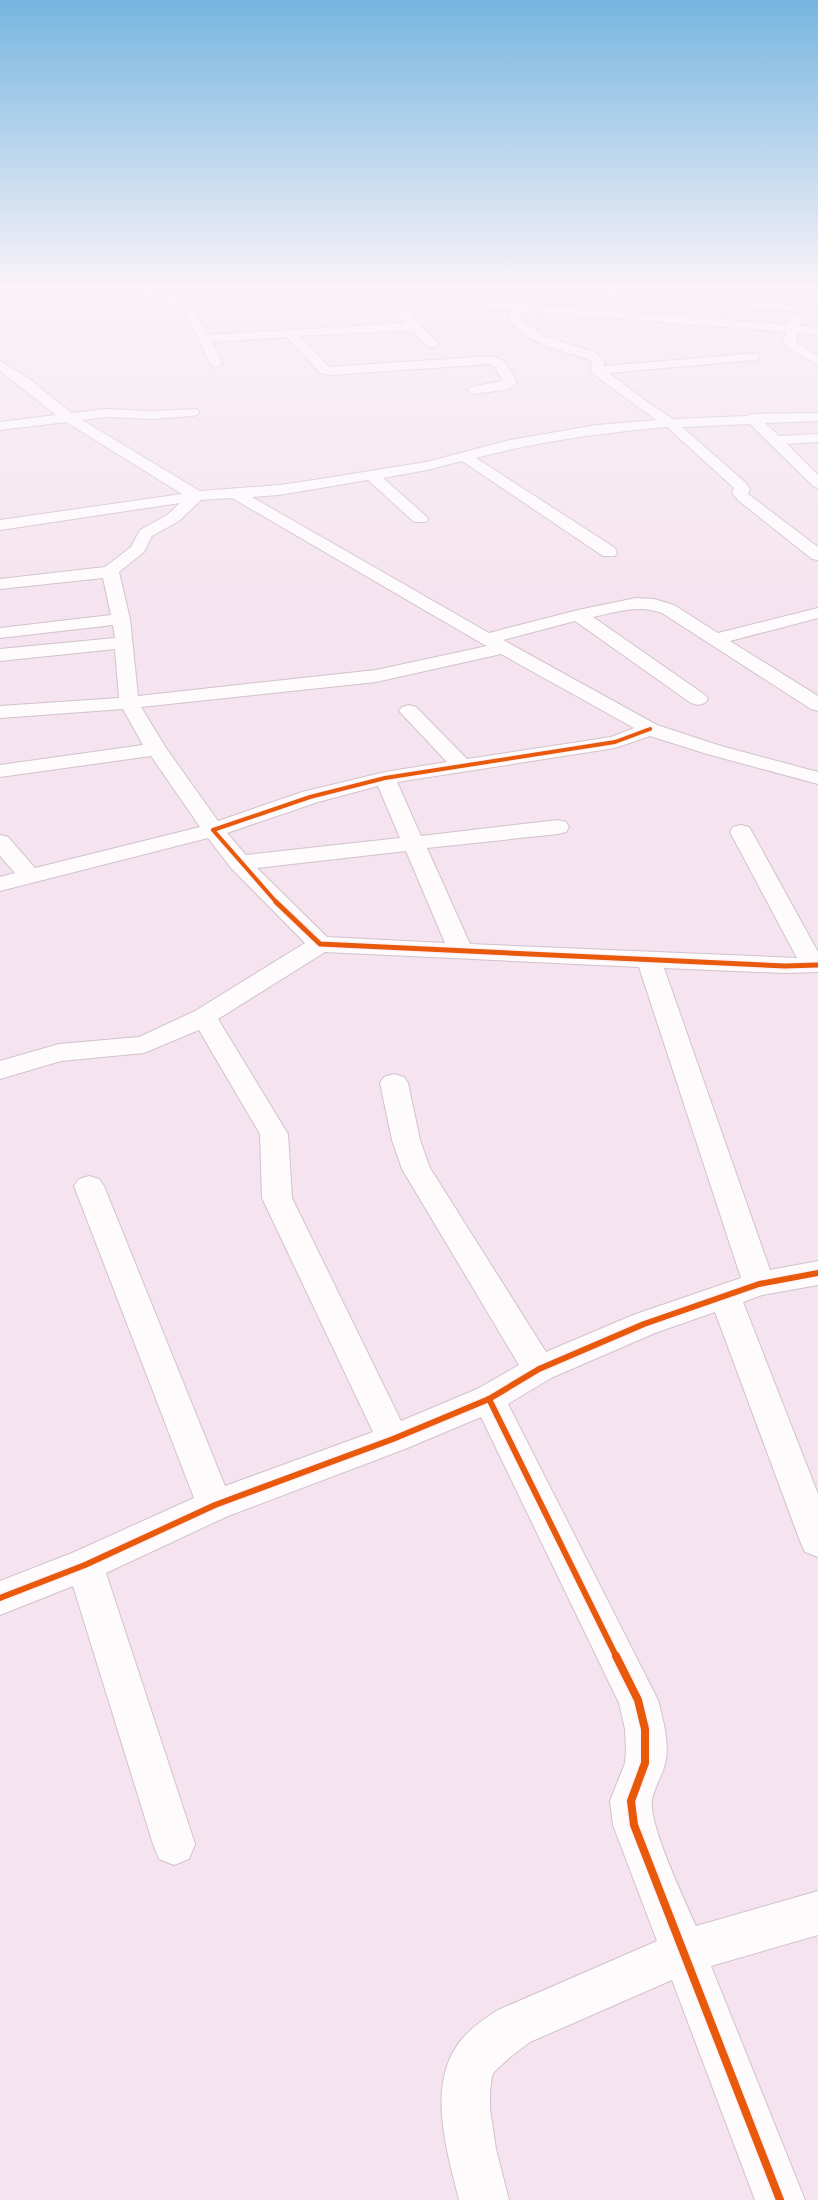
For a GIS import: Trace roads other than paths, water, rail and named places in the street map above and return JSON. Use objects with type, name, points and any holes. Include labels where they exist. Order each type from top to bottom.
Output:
[{"type":"street","points":[[33,389],[67,417],[197,496]]},
{"type":"street","points":[[475,390],[485,389]]},
{"type":"street","points":[[621,389],[644,407],[670,423],[741,486],[740,493],[743,497],[818,555]]},
{"type":"street","points":[[0,426],[114,412],[151,415],[192,412]]},
{"type":"street","points":[[0,525],[197,496],[279,490],[465,457],[534,439],[597,429],[752,418],[818,417]]},
{"type":"street","points":[[752,418],[818,483]]},
{"type":"street","points":[[775,441],[818,438]]},
{"type":"street","points":[[465,457],[609,552]]},
{"type":"street","points":[[371,475],[420,519]]},
{"type":"street","points":[[236,494],[487,639],[650,729],[714,750],[818,778]]},
{"type":"street","points":[[0,584],[110,572],[138,549],[146,533],[173,518],[197,496]]},
{"type":"street","points":[[110,572],[121,619],[129,703],[156,749],[213,830],[239,863],[286,914],[320,944]]},
{"type":"street","points":[[487,639],[578,615],[636,603],[654,604],[668,609],[818,706]]},
{"type":"street","points":[[578,615],[698,699]]},
{"type":"street","points":[[716,639],[816,615]]},
{"type":"street","points":[[0,632],[121,619]]},
{"type":"street","points":[[0,655],[124,643]]},
{"type":"street","points":[[0,712],[129,703],[376,676],[505,648]]},
{"type":"street","points":[[408,711],[462,766]]},
{"type":"street","points":[[0,884],[213,830],[310,797],[385,778],[615,742],[650,729]]},
{"type":"street","points":[[0,771],[80,758],[156,749]]},
{"type":"street","points":[[385,778],[461,951]]},
{"type":"street","points":[[239,863],[558,827]]},
{"type":"street","points":[[0,1070],[77,1050],[144,1045],[204,1017],[320,944],[785,966],[816,965],[741,832]]},
{"type":"street","points":[[0,842],[30,877]]},
{"type":"street","points":[[649,959],[760,1284]]},
{"type":"street","points":[[204,1017],[274,1134],[276,1150],[274,1179],[277,1198],[393,1439]]},
{"type":"street","points":[[394,1083],[406,1140],[416,1169],[539,1369]]},
{"type":"street","points":[[88,1186],[215,1505]]},
{"type":"street","points":[[0,1598],[85,1564],[215,1505],[393,1439],[489,1399],[539,1369],[644,1324],[760,1284],[818,1273]]},
{"type":"street","points":[[725,1296],[818,1541]]},
{"type":"street","points":[[489,1399],[638,1700],[646,1729],[646,1749],[645,1763],[631,1801],[634,1825],[780,2200]]},
{"type":"street","points":[[85,1564],[174,1844]]},
{"type":"street","points":[[484,2200],[470,2143],[465,2093],[473,2063],[491,2042],[514,2026],[684,1952],[818,1913]]}]
